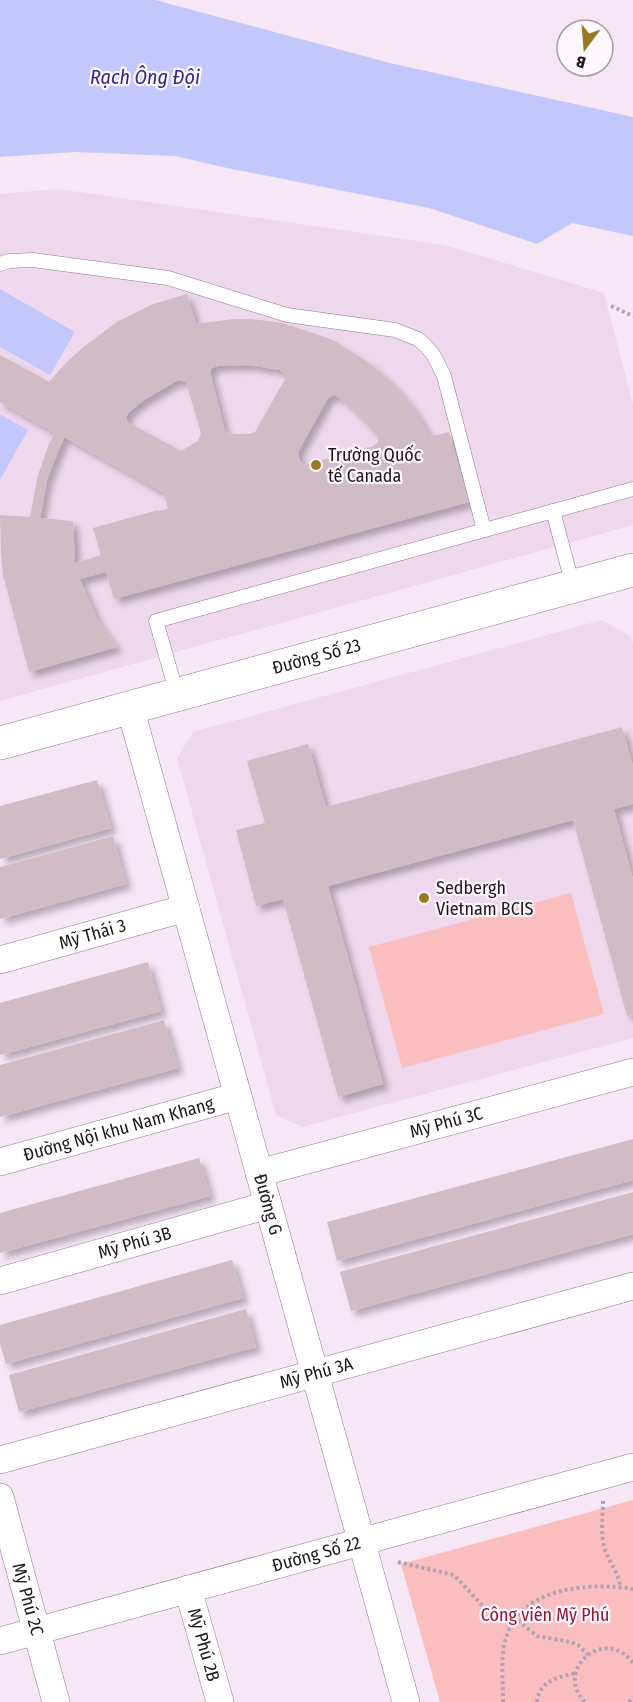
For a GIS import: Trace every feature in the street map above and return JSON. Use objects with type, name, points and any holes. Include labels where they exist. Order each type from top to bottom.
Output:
[{"type":"street","name":"Đường Số 23","points":[[0,743],[633,570]]},
{"type":"street","name":"Đường G","points":[[130,707],[406,1702]]},
{"type":"street","name":"Mỹ Thái 3","points":[[0,960],[186,908]]},
{"type":"street","name":"Mỹ Phú 3C","points":[[259,1173],[633,1072]]},
{"type":"street","name":"Đường Nội khu Nam Khang","points":[[0,1162],[238,1096]]},
{"type":"street","name":"Mỹ Phú 3B","points":[[0,1281],[268,1205]]},
{"type":"street","name":"Mỹ Phú 3A","points":[[0,1460],[633,1286]]},
{"type":"street","name":"Đường Số 22","points":[[0,1641],[633,1467]]},
{"type":"street","name":"Mỹ Phú 2C","points":[[0,1497],[56,1702]]},
{"type":"street","name":"Mỹ Phú 2B","points":[[188,1589],[220,1702]]},
{"type":"lane","points":[[0,264],[9,261],[33,260],[168,279],[287,315],[395,330],[418,339],[435,356],[444,376],[484,530]]},
{"type":"lane","points":[[177,694],[156,621],[633,489]]},
{"type":"lane","points":[[553,511],[573,586]]},
{"type":"path","points":[[611,306],[633,316]]},
{"type":"path","points":[[603,1501],[604,1547],[615,1568],[620,1586]]},
{"type":"path","points":[[398,1562],[454,1575],[483,1606],[516,1619],[537,1636],[578,1645],[588,1655]]},
{"type":"path","points":[[504,1702],[503,1655],[506,1638],[510,1626],[534,1603],[551,1594],[573,1588],[620,1586],[633,1589]]},
{"type":"path","points":[[585,1702],[577,1690],[576,1673],[579,1665],[588,1655],[602,1649],[613,1649],[632,1660]]},
{"type":"path","points":[[537,1702],[542,1687],[549,1681],[576,1673]]},
{"type":"path","points":[[629,1702],[633,1697]]},
{"type":"shaded area","name":"Trường Quốc tế Canada","points":[[58,189],[445,245],[604,293],[633,404],[633,525],[0,701],[0,194]]},
{"type":"shaded area","name":"Sedbergh Vietnam BCIS","points":[[602,620],[631,637],[633,643],[633,1038],[302,1127],[276,1115],[177,758],[193,732]]},
{"type":"green space","points":[[571,893],[604,1014],[402,1068],[369,947]]},
{"type":"green space","name":"Công viên Mỹ Phú","points":[[633,1500],[633,1702],[440,1702],[401,1564]]},
{"type":"water","name":"Rạch Ông Đội","points":[[0,0],[155,0],[390,63],[633,117],[633,236],[572,223],[537,244],[429,208],[175,156],[75,152],[0,157]]},
{"type":"water","points":[[0,289],[75,332],[50,375],[0,347]]},
{"type":"water","points":[[0,414],[28,430],[0,480]]},
{"type":"building","points":[[187,294],[196,324],[252,319],[283,323],[333,340],[372,365],[394,385],[414,409],[430,437],[449,432],[469,502],[114,599],[106,572],[80,579],[98,621],[117,647],[29,672],[3,575],[0,515],[30,517],[38,475],[55,433],[0,402],[0,355],[49,382],[82,348],[117,322],[153,304]],"holes":[[[249,365],[280,370],[285,374],[285,379],[255,432],[231,434],[225,431],[210,372],[212,368]],[[178,380],[186,382],[201,433],[198,441],[181,451],[129,423],[126,419],[128,413],[144,400]],[[334,395],[340,398],[360,416],[378,437],[378,442],[374,446],[304,465],[300,461],[298,452],[328,398]],[[64,437],[164,493],[168,509],[93,528],[101,555],[75,563],[73,521],[40,518],[47,479]]]},
{"type":"building","points":[[622,727],[633,766],[633,804],[614,809],[633,879],[633,1015],[627,1016],[573,820],[328,886],[383,1084],[338,1097],[283,899],[256,906],[236,830],[265,823],[247,761],[308,744],[326,807]]},
{"type":"building","points":[[97,780],[111,828],[0,859],[0,806]]},
{"type":"building","points":[[113,836],[126,884],[0,919],[0,867]]},
{"type":"building","points":[[148,962],[161,1011],[0,1055],[0,1003]]},
{"type":"building","points":[[164,1020],[178,1068],[0,1117],[0,1065]]},
{"type":"building","points":[[633,1139],[633,1180],[337,1261],[327,1222]]},
{"type":"building","points":[[199,1158],[210,1196],[0,1253],[0,1213]]},
{"type":"building","points":[[633,1192],[633,1234],[351,1311],[340,1272]]},
{"type":"building","points":[[232,1260],[243,1298],[6,1364],[0,1344],[0,1325]]},
{"type":"building","points":[[246,1309],[256,1347],[19,1412],[9,1375]]},
{"type":"place","name":"Trường Quốc tế Canada","points":[[316,465]]},
{"type":"place","name":"Sedbergh Vietnam BCIS","points":[[424,898]]}]
